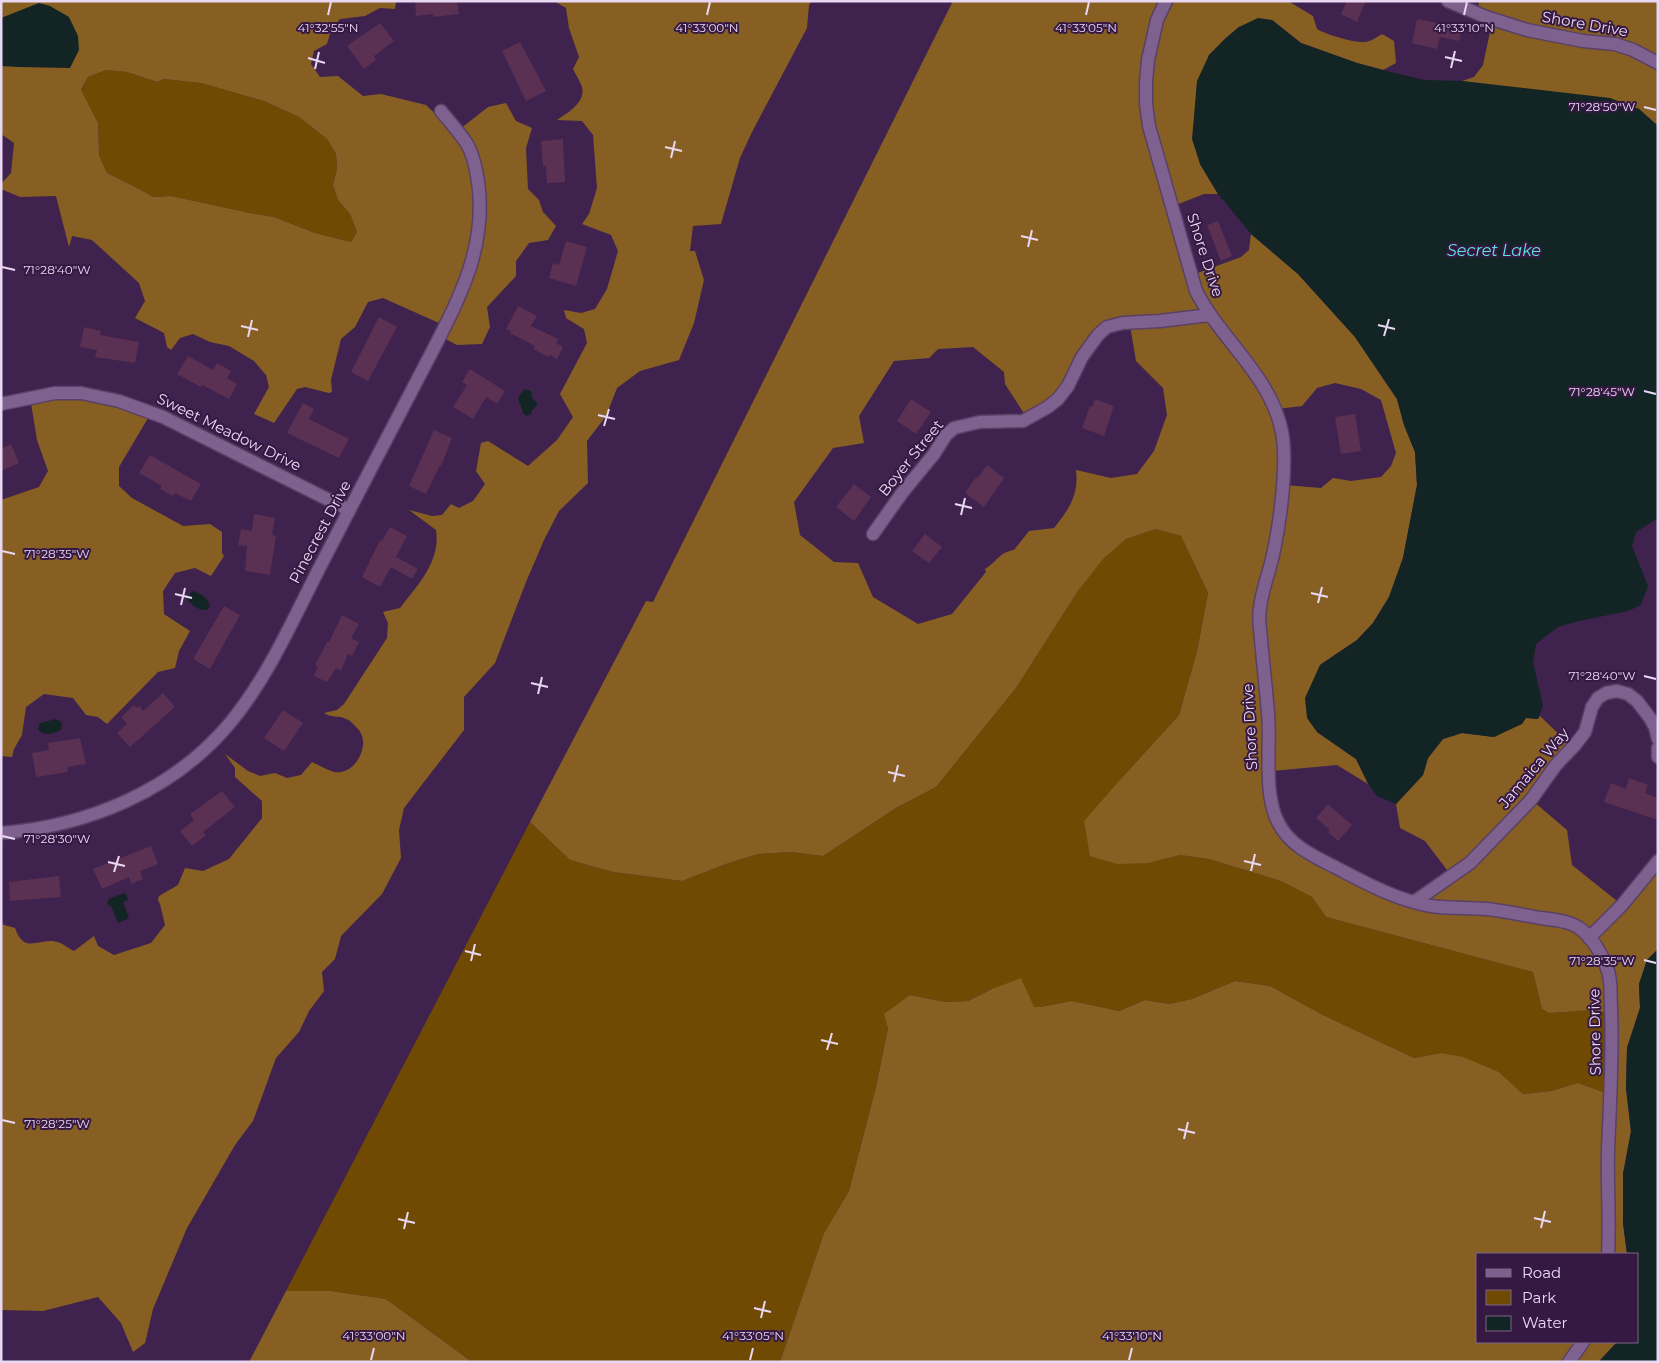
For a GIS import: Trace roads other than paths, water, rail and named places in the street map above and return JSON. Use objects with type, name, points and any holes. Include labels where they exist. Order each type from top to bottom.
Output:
[{"type":"street","name":"Shore Drive","points":[[1166,1],[1157,20],[1148,60],[1146,82],[1149,126],[1196,291],[1209,315],[1241,354],[1270,398],[1281,430],[1284,449],[1280,510],[1274,553],[1259,610],[1268,716],[1268,754],[1272,804],[1276,819],[1295,844],[1308,854],[1388,894],[1433,906],[1485,908],[1553,919],[1568,923],[1581,930],[1592,940],[1607,969],[1611,985],[1612,1061],[1608,1152],[1608,1253]]},
{"type":"street","name":"Shore Drive","points":[[1448,1],[1478,7],[1527,30],[1548,35],[1615,44],[1633,50],[1658,63]]},
{"type":"street","name":"Pinecrest Drive","points":[[1,833],[72,822],[107,810],[158,785],[185,767],[210,745],[231,722],[266,670],[460,296],[476,248],[480,197],[476,171],[468,146],[441,111]]},
{"type":"street","name":"Boyer Street","points":[[873,534],[902,493],[934,454],[946,435],[954,428],[971,423],[1022,421],[1048,407],[1058,399],[1068,386],[1082,356],[1098,335],[1107,327],[1123,323],[1209,315]]},
{"type":"street","name":"Sweet Meadow Drive","points":[[1,404],[55,393],[81,393],[119,401],[163,417],[349,510]]},
{"type":"street","name":"Jamaica Way","points":[[1414,902],[1470,863],[1531,800],[1556,765],[1585,732],[1592,707],[1598,698],[1606,693],[1617,691],[1628,694],[1637,701],[1650,718],[1658,738]]},
{"type":"street","points":[[1658,748],[1658,757]]},
{"type":"street","points":[[1589,938],[1622,905],[1658,861]]},
{"type":"street","points":[[1569,1362],[1582,1343]]},
{"type":"water","points":[[39,3],[50,6],[69,17],[78,36],[79,50],[70,68],[1,66],[1,18]]},
{"type":"water","name":"Secret Lake","points":[[1258,18],[1272,20],[1301,43],[1357,63],[1424,80],[1462,81],[1610,98],[1639,109],[1658,126],[1658,518],[1636,532],[1632,546],[1648,586],[1641,605],[1628,611],[1558,627],[1536,644],[1533,662],[1543,706],[1538,719],[1526,718],[1522,724],[1494,737],[1462,733],[1443,739],[1428,758],[1423,775],[1396,804],[1377,796],[1369,785],[1356,759],[1317,732],[1307,718],[1305,698],[1320,665],[1357,640],[1373,623],[1389,597],[1403,558],[1417,485],[1415,452],[1404,425],[1397,399],[1355,337],[1298,274],[1251,234],[1218,194],[1200,164],[1192,139],[1197,81],[1209,55],[1239,27]]},
{"type":"water","points":[[525,389],[531,391],[532,398],[537,402],[531,414],[527,416],[523,414],[519,399]]},
{"type":"water","points":[[192,591],[201,594],[207,600],[210,606],[207,610],[198,608],[188,601],[187,598]]},
{"type":"water","points":[[56,719],[62,724],[61,730],[52,734],[40,732],[38,729],[40,723]]},
{"type":"water","points":[[125,893],[128,900],[123,902],[129,918],[118,923],[111,906],[107,902],[109,901],[108,899]]},
{"type":"water","points":[[1658,949],[1658,1362],[1599,1362],[1616,1343],[1639,1343],[1639,1253],[1627,1253],[1623,1223],[1623,1174],[1631,1131],[1626,1088],[1627,1048],[1640,1008],[1639,984],[1647,960]]}]
